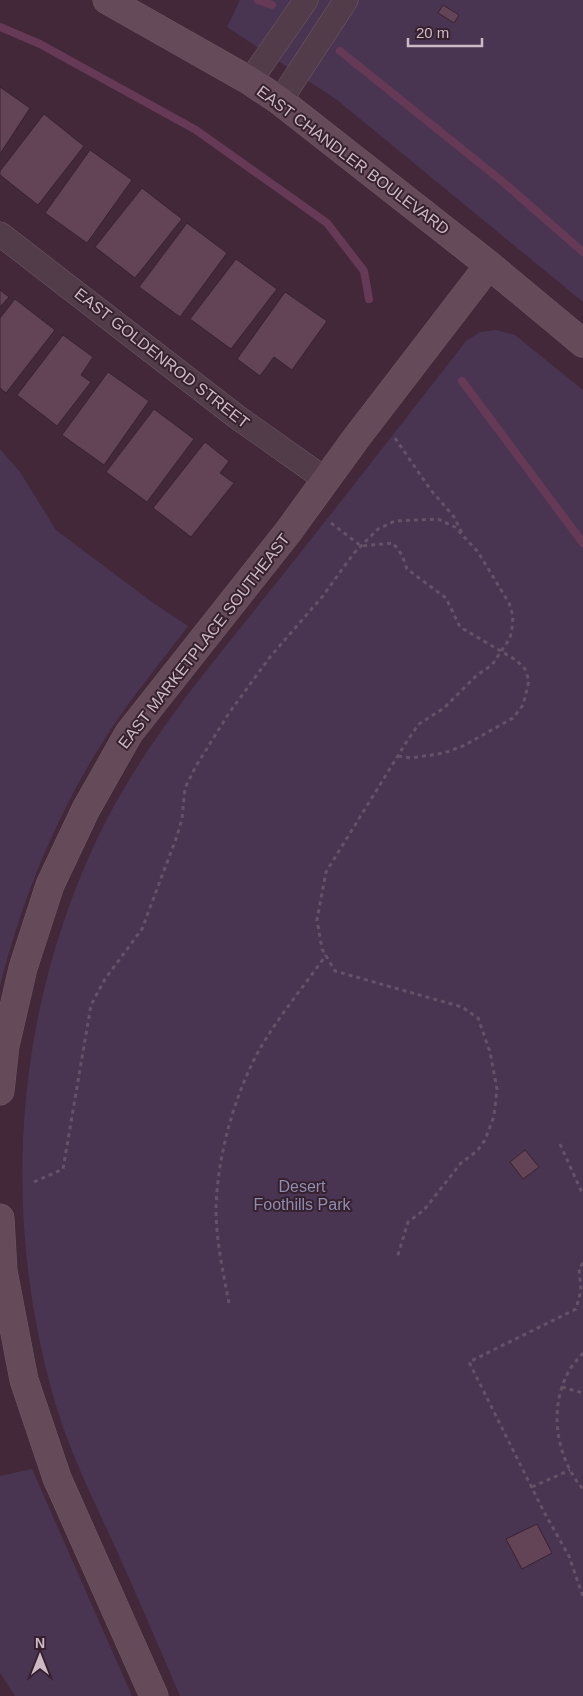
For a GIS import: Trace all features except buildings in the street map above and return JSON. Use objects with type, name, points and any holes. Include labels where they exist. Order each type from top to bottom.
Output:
[{"type":"street","name":"EAST CHANDLER BOULEVARD","points":[[107,0],[250,81],[280,101],[489,264],[583,343]]},
{"type":"street","points":[[250,81],[306,0]]},
{"type":"street","points":[[280,101],[346,0]]},
{"type":"street","name":"EAST GOLDENROD STREET","points":[[0,234],[237,417],[326,480]]},
{"type":"street","name":"EAST MARKETPLACE SOUTHEAST","points":[[0,1091],[5,1046],[23,968],[50,885],[86,809],[129,733],[206,638],[489,264]]},
{"type":"street","points":[[0,1218],[2,1271],[24,1380],[57,1478],[154,1696]]},
{"type":"path","points":[[395,438],[430,489],[454,517],[463,536]]},
{"type":"path","points":[[34,1182],[64,1168],[91,1004],[105,979],[142,929],[177,836],[182,819],[185,788],[196,766],[229,714],[270,657],[322,597],[361,546],[378,529],[396,521],[438,519],[456,527],[478,552],[509,603],[513,616],[510,638],[492,665],[477,674],[444,708],[419,724],[326,872],[317,920],[322,949],[336,971],[462,1006],[478,1018],[495,1071],[497,1104],[486,1140],[477,1151],[461,1163],[424,1210],[408,1222],[397,1258]]},
{"type":"path","points":[[331,523],[361,546],[393,543],[402,555],[407,569],[446,598],[460,627],[502,651],[525,669],[529,681],[523,705],[513,718],[463,746],[444,753],[411,758],[398,756]]},
{"type":"path","points":[[229,1303],[221,1258],[216,1210],[222,1160],[230,1128],[252,1065],[277,1023],[326,955]]},
{"type":"path","points":[[560,1144],[583,1195]]},
{"type":"path","points":[[583,1263],[579,1268],[581,1290],[576,1309],[469,1362],[569,1556],[583,1597]]},
{"type":"path","points":[[583,1353],[569,1371],[562,1387],[557,1430],[564,1458],[583,1488]]},
{"type":"path","points":[[562,1387],[583,1393]]},
{"type":"path","points":[[532,1487],[570,1470]]},
{"type":"green space","points":[[240,0],[583,0],[583,302],[337,100],[227,27]]},
{"type":"green space","name":"Desert Foothills Park","points":[[496,330],[515,335],[583,390],[583,1696],[180,1696],[70,1445],[57,1409],[39,1337],[27,1265],[23,1192],[24,1119],[33,1046],[48,975],[69,905],[98,837],[135,770],[156,738],[178,707],[466,341],[480,332]]},
{"type":"green space","points":[[0,449],[20,472],[56,530],[152,602],[188,626],[111,729],[75,790],[59,821],[32,886],[9,952],[0,986]]},
{"type":"green space","points":[[32,1469],[132,1696],[15,1696],[0,1673],[0,1476]]},
{"type":"waterway","points":[[258,0],[272,5]]},
{"type":"waterway","points":[[0,27],[40,44],[196,130],[327,223],[364,271],[369,299]]},
{"type":"waterway","points":[[340,51],[503,182],[583,252]]},
{"type":"waterway","points":[[462,381],[583,543]]}]
